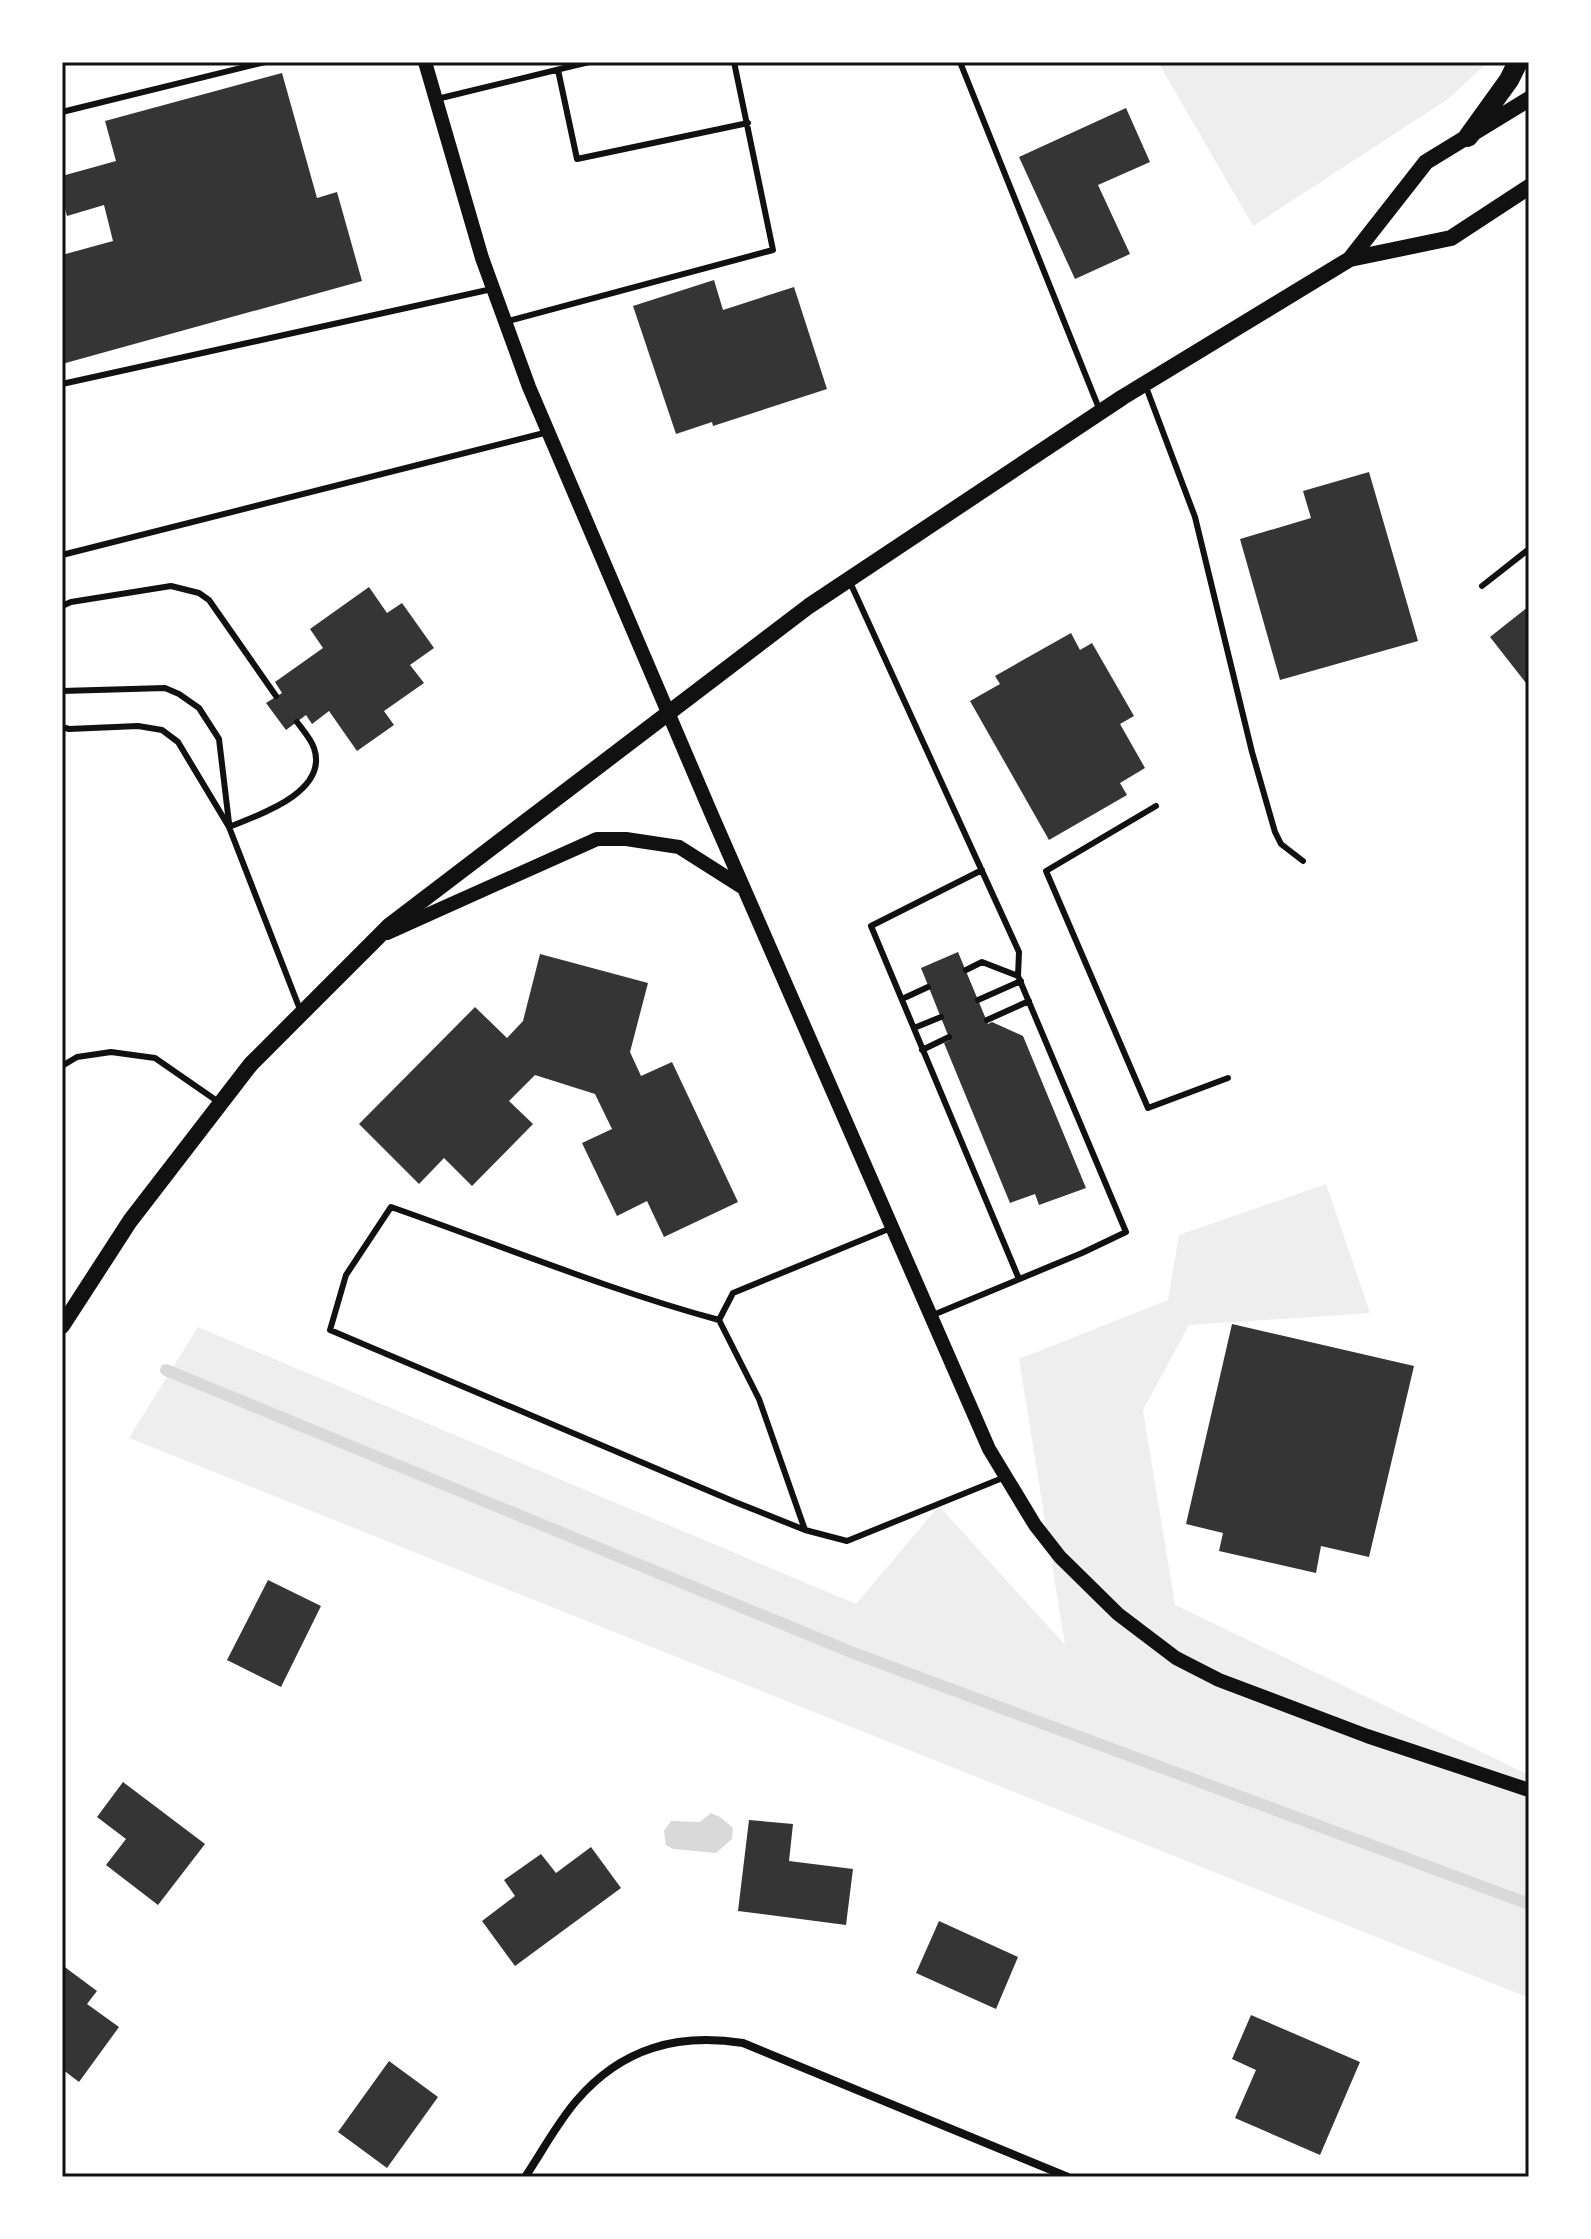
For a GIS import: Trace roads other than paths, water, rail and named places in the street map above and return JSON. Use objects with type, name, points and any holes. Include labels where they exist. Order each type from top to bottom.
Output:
[{"type":"main road","points":[[1468,137],[1509,80],[1518,62]]},
{"type":"main road","points":[[1350,259],[1426,162],[1529,99]]},
{"type":"main road","points":[[62,1326],[130,1221],[251,1064],[390,925],[809,606],[1100,412],[1350,259],[1451,238],[1529,187]]},
{"type":"street","points":[[425,62],[482,258],[548,432],[989,1449],[1035,1525],[1060,1557],[1118,1614],[1176,1658],[1219,1680],[1367,1736],[1529,1790]]},
{"type":"street","points":[[379,936],[597,839],[626,839],[679,847],[743,887]]},
{"type":"street","points":[[525,2177],[576,2101],[603,2074],[650,2049],[675,2041],[714,2038],[743,2043],[1068,2177]]},
{"type":"lane","points":[[62,112],[265,62]]},
{"type":"lane","points":[[436,99],[589,62]]},
{"type":"lane","points":[[504,322],[773,250],[734,62]]},
{"type":"lane","points":[[960,62],[1100,412]]},
{"type":"lane","points":[[558,70],[577,159],[748,123]]},
{"type":"lane","points":[[62,384],[493,289]]},
{"type":"lane","points":[[1144,384],[1195,517],[1252,752],[1275,832],[1281,844],[1303,861]]},
{"type":"lane","points":[[62,555],[548,432]]},
{"type":"lane","points":[[1482,586],[1529,549]]},
{"type":"lane","points":[[849,580],[1019,952],[1020,978],[1126,1232],[930,1316]]},
{"type":"lane","points":[[62,606],[171,586],[199,593],[209,600],[276,696]]},
{"type":"lane","points":[[62,691],[165,688],[199,708],[219,739],[229,827]]},
{"type":"lane","points":[[229,827],[269,811],[302,789],[312,777],[316,757],[314,746],[297,722]]},
{"type":"lane","points":[[62,727],[138,726],[162,730],[178,742],[229,827],[301,1012]]},
{"type":"lane","points":[[1156,806],[1046,871],[1148,1108],[1228,1078]]},
{"type":"lane","points":[[982,870],[871,926],[1019,1279]]},
{"type":"lane","points":[[966,970],[982,962],[1020,978]]},
{"type":"lane","points":[[978,1000],[1020,978]]},
{"type":"lane","points":[[902,999],[928,987]]},
{"type":"lane","points":[[987,1020],[1029,1001]]},
{"type":"lane","points":[[914,1028],[941,1017]]},
{"type":"lane","points":[[922,1050],[949,1037]]},
{"type":"lane","points":[[62,1066],[77,1057],[111,1052],[155,1058],[220,1103]]},
{"type":"lane","points":[[805,1530],[759,1399],[719,1320],[660,1304],[391,1207],[346,1275],[330,1330],[735,1502],[805,1530],[847,1541],[1005,1477]]},
{"type":"lane","points":[[719,1320],[733,1293],[891,1228]]},
{"type":"waterway","points":[[166,1370],[851,1652],[1529,1904]]}]
